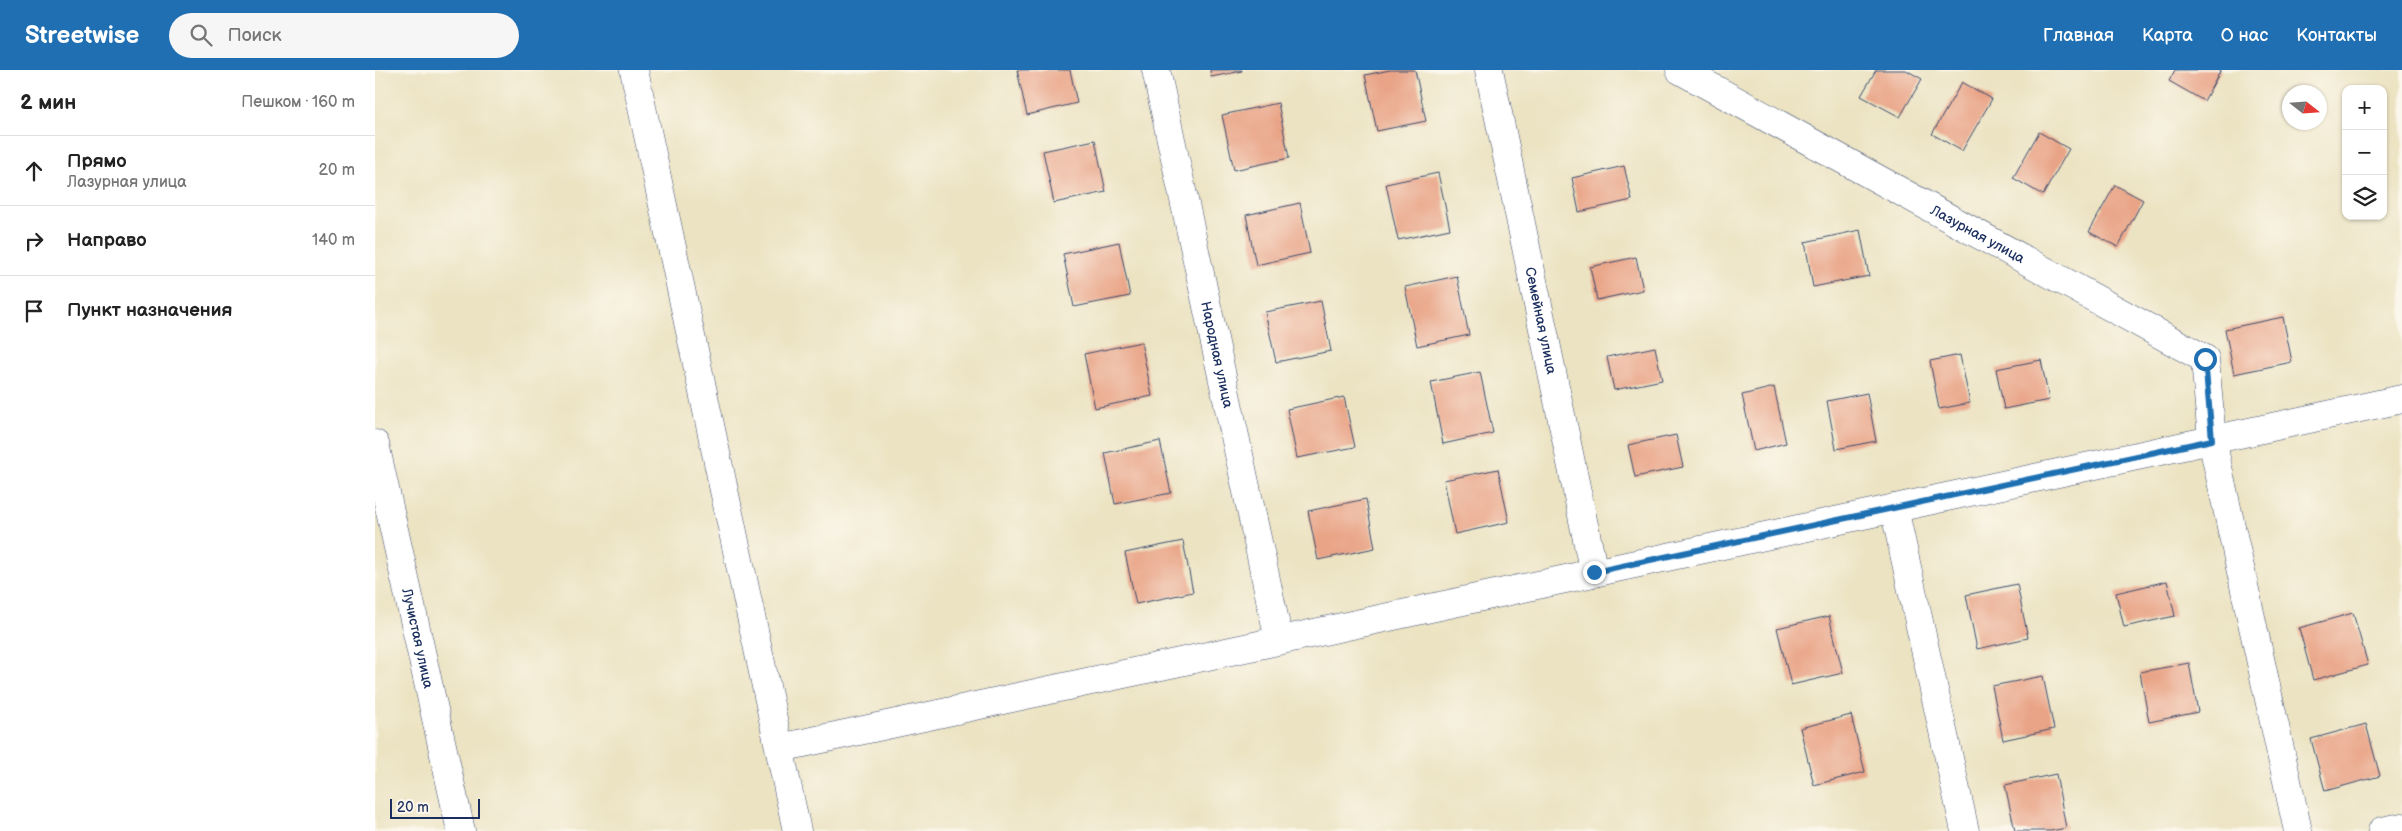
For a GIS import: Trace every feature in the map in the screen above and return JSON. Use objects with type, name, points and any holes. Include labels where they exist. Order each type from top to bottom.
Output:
[{"type":"street","points":[[634,70],[797,831]]},
{"type":"street","name":"Народная улица","points":[[1156,70],[1279,640]]},
{"type":"street","name":"Семейная улица","points":[[1489,70],[1594,572]]},
{"type":"street","name":"Лазурная улица","points":[[1680,70],[2205,359],[2212,440]]},
{"type":"street","points":[[780,748],[2402,399]]},
{"type":"street","points":[[2212,440],[2298,831]]},
{"type":"street","name":"Лучистая улица","points":[[375,444],[461,831]]},
{"type":"street","points":[[1895,508],[1965,831]]},
{"type":"street","points":[[2382,831],[2402,827]]},
{"type":"building","points":[[1017,70],[1070,70],[1077,103],[1027,115]]},
{"type":"building","points":[[1210,70],[1242,70],[1242,71],[1211,77]]},
{"type":"building","points":[[1390,70],[1415,70],[1426,121],[1377,131],[1365,75]]},
{"type":"building","points":[[1876,70],[1906,70],[1922,79],[1900,117],[1861,96]]},
{"type":"building","points":[[2175,70],[2221,70],[2204,101],[2169,81]]},
{"type":"building","points":[[1962,82],[1992,99],[1962,151],[1932,134]]},
{"type":"building","points":[[1278,103],[1289,158],[1234,170],[1222,115]]},
{"type":"building","points":[[2039,132],[2069,149],[2043,195],[2013,178]]},
{"type":"building","points":[[1095,140],[1106,192],[1054,203],[1043,151]]},
{"type":"building","points":[[1624,166],[1632,200],[1579,212],[1572,178]]},
{"type":"building","points":[[1438,173],[1450,229],[1398,240],[1386,184]]},
{"type":"building","points":[[2115,185],[2143,200],[2118,247],[2089,232]]},
{"type":"building","points":[[1300,203],[1310,253],[1256,265],[1246,215]]},
{"type":"building","points":[[1860,230],[1869,276],[1813,287],[1805,242]]},
{"type":"building","points":[[1119,242],[1130,296],[1074,307],[1063,254]]},
{"type":"building","points":[[1636,257],[1643,290],[1597,300],[1590,267]]},
{"type":"building","points":[[1457,276],[1469,335],[1417,346],[1405,287]]},
{"type":"building","points":[[1321,301],[1331,351],[1276,362],[1265,312]]},
{"type":"building","points":[[2283,317],[2292,362],[2234,374],[2225,329]]},
{"type":"building","points":[[1141,342],[1152,396],[1095,408],[1084,354]]},
{"type":"building","points":[[1655,347],[1662,380],[1614,390],[1607,357]]},
{"type":"building","points":[[1960,355],[1970,403],[1939,409],[1930,361]]},
{"type":"building","points":[[2041,360],[2049,400],[2004,409],[1996,369]]},
{"type":"building","points":[[1480,372],[1493,433],[1443,444],[1431,382]]},
{"type":"building","points":[[1774,387],[1786,443],[1754,451],[1742,395]]},
{"type":"building","points":[[1867,393],[1876,441],[1836,449],[1827,401]]},
{"type":"building","points":[[1344,397],[1355,447],[1297,458],[1287,409]]},
{"type":"building","points":[[1676,435],[1683,467],[1635,477],[1628,445]]},
{"type":"building","points":[[1160,441],[1171,493],[1115,504],[1105,453]]},
{"type":"building","points":[[1498,469],[1509,522],[1455,534],[1444,480]]},
{"type":"building","points":[[1366,499],[1375,548],[1318,560],[1308,511]]},
{"type":"building","points":[[1183,541],[1193,592],[1136,604],[1125,553]]},
{"type":"building","points":[[2167,581],[2175,616],[2124,627],[2116,593]]},
{"type":"building","points":[[2017,584],[2028,638],[1977,649],[1966,595]]},
{"type":"building","points":[[2353,613],[2368,665],[2313,680],[2299,628]]},
{"type":"building","points":[[1829,616],[1843,673],[1791,685],[1777,628]]},
{"type":"building","points":[[2189,663],[2198,712],[2149,722],[2140,672]]},
{"type":"building","points":[[2043,676],[2054,729],[2003,740],[1992,686]]},
{"type":"building","points":[[1851,715],[1865,772],[1814,785],[1800,728]]},
{"type":"building","points":[[2366,724],[2380,776],[2325,791],[2311,739]]},
{"type":"building","points":[[2056,774],[2066,828],[2051,831],[2015,831],[2005,785]]},
{"type":"route","points":[[1594,572],[2212,440],[2205,359]]}]
